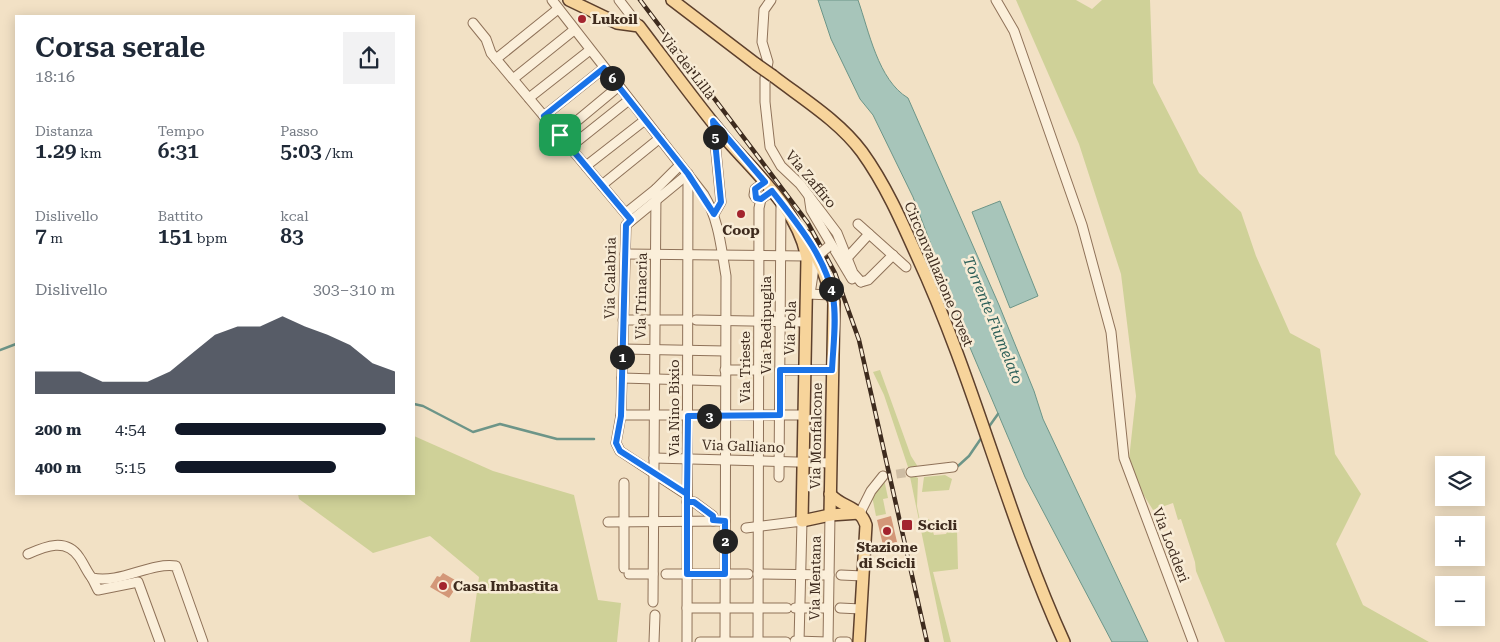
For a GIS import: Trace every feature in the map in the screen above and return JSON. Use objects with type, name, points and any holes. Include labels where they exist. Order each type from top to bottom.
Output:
[{"type":"main road","points":[[569,0],[617,23],[639,26]]},
{"type":"main road","name":"Circonvallazione Ovest","points":[[672,0],[846,134],[861,152],[885,189],[947,322],[1036,575],[1064,642]]},
{"type":"main road","name":"Via dei Lillà","points":[[639,26],[713,121]]},
{"type":"main road","name":"Via Pola","points":[[713,121],[821,251],[808,294],[805,322],[802,521]]},
{"type":"main road","name":"Via Monfalcone","points":[[821,251],[833,295],[830,515]]},
{"type":"main road","points":[[830,494],[841,503],[860,513],[866,524],[859,642]]},
{"type":"main road","points":[[802,521],[830,515],[860,513]]},
{"type":"street","points":[[552,0],[688,174],[714,214],[726,276],[725,642]]},
{"type":"street","name":"Via dei Lillà","points":[[618,0],[639,26]]},
{"type":"street","name":"Via Zaffiro","points":[[771,0],[764,10],[762,42],[768,62],[765,78],[767,133],[774,156],[838,233],[853,273],[861,282]]},
{"type":"street","name":"Via Lodderi","points":[[996,0],[1014,31],[1082,225],[1111,332],[1124,458],[1193,642]]},
{"type":"street","points":[[496,59],[558,9]]},
{"type":"street","points":[[473,22],[486,39],[491,53],[602,185],[628,219]]},
{"type":"street","points":[[513,79],[574,30]]},
{"type":"street","points":[[529,98],[590,50]]},
{"type":"street","points":[[544,116],[604,68]]},
{"type":"street","points":[[560,135],[619,86]]},
{"type":"street","points":[[570,147],[630,100]]},
{"type":"street","points":[[586,166],[645,120]]},
{"type":"street","name":"Via dei Lillà","points":[[713,121],[721,202],[714,214]]},
{"type":"street","points":[[602,185],[660,138]]},
{"type":"street","points":[[628,219],[680,165]]},
{"type":"street","points":[[628,219],[655,201],[688,174]]},
{"type":"street","name":"Via Nino Bixio","points":[[687,642],[688,350],[692,320],[688,253],[688,174]]},
{"type":"street","name":"Via Trieste","points":[[758,642],[758,255],[760,203],[768,186]]},
{"type":"street","name":"Via Trinacria","points":[[653,602],[653,350],[656,189]]},
{"type":"street","points":[[809,196],[821,251],[852,279],[861,282],[868,280],[892,255]]},
{"type":"street","name":"Via Redipuglia","points":[[779,477],[781,203]]},
{"type":"street","name":"Via Calabria","points":[[628,219],[625,254],[621,416],[616,443],[620,451],[654,472]]},
{"type":"street","points":[[858,224],[906,267]]},
{"type":"street","points":[[847,258],[869,234]]},
{"type":"street","points":[[625,254],[688,253],[781,256],[821,251]]},
{"type":"street","points":[[808,294],[833,295]]},
{"type":"street","points":[[623,320],[805,322]]},
{"type":"street","points":[[622,349],[725,350]]},
{"type":"street","points":[[725,370],[758,370]]},
{"type":"street","points":[[780,370],[832,370]]},
{"type":"street","points":[[622,378],[725,381]]},
{"type":"street","points":[[621,416],[725,417],[804,415]]},
{"type":"street","name":"Via Galliano","points":[[654,458],[831,463]]},
{"type":"street","points":[[911,472],[953,467]]},
{"type":"street","points":[[654,472],[713,516],[713,520]]},
{"type":"street","points":[[860,513],[883,476]]},
{"type":"street","points":[[624,483],[626,571],[654,574]]},
{"type":"street","name":"Via Mentana","points":[[828,642],[830,515]]},
{"type":"street","points":[[608,522],[725,521]]},
{"type":"street","points":[[746,528],[802,521],[801,574],[793,608],[799,642]]},
{"type":"street","points":[[28,554],[53,545],[69,547],[79,557],[92,578],[114,583],[134,581],[140,585],[160,642]]},
{"type":"street","points":[[114,583],[176,566],[203,642]]},
{"type":"street","points":[[666,574],[748,574]]},
{"type":"street","points":[[758,574],[829,575]]},
{"type":"street","points":[[841,575],[863,576]]},
{"type":"street","points":[[687,608],[828,608]]},
{"type":"street","points":[[840,608],[862,609]]},
{"type":"street","points":[[654,615],[654,642]]},
{"type":"street","points":[[700,642],[786,642]]},
{"type":"street","points":[[795,642],[828,642]]},
{"type":"street","points":[[840,642],[848,642]]},
{"type":"green space","points":[[1016,0],[1076,0],[1092,9],[1102,0],[1150,0],[1153,83],[1199,173],[1241,212],[1256,256],[1290,333],[1320,349],[1335,454],[1361,494],[1336,544],[1363,605],[1429,642],[1225,642],[1196,571],[1195,562],[1181,519],[1178,520],[1173,503],[1153,510],[1143,494],[1129,459],[1136,396],[1121,274],[1079,144]]},
{"type":"green space","points":[[880,370],[911,456],[918,467],[912,475],[918,478],[917,506],[920,521],[929,519],[934,535],[946,534],[949,529],[957,530],[958,569],[933,572],[951,642],[944,642],[908,467],[884,395],[873,372]]},
{"type":"green space","points":[[415,436],[493,471],[574,495],[598,600],[621,603],[617,642],[470,642],[479,577],[430,536],[373,553],[299,499],[298,495],[415,495]]},
{"type":"green space","points":[[945,475],[952,479],[949,490],[922,492],[924,477]]},
{"type":"green space","points":[[884,479],[888,498],[883,499],[886,514],[876,516],[872,496]]},
{"type":"water","name":"Torrente Fiumelato","points":[[818,0],[858,0],[876,54],[889,79],[908,98],[999,305],[1034,391],[1043,419],[1148,642],[1112,642],[1025,477],[971,350],[913,197],[873,115],[860,99],[831,39]]},
{"type":"water","points":[[1000,201],[1038,296],[1010,308],[972,212]]},
{"type":"building","name":"Stazione di Scicli","points":[[891,516],[897,542],[883,545],[877,520]]},
{"type":"building","name":"Casa Imbastita","points":[[443,573],[455,580],[453,583],[457,586],[449,598],[430,587],[437,576],[440,577]]},
{"type":"waterway","points":[[0,350],[15,344]]},
{"type":"waterway","points":[[415,404],[423,406],[473,432],[500,424],[557,439],[594,439]]},
{"type":"waterway","points":[[988,428],[998,414]]},
{"type":"waterway","points":[[958,466],[969,456],[982,437]]},
{"type":"tunnel","points":[[883,476],[911,472]]},
{"type":"railway","points":[[640,0],[808,223],[835,273],[859,340],[927,642]]},
{"type":"place","name":"Lukoil","points":[[582,19]]},
{"type":"place","name":"Coop","points":[[741,214]]},
{"type":"place","name":"Scicli","points":[[907,525]]},
{"type":"place","name":"Stazione di Scicli","points":[[887,531]]},
{"type":"place","name":"Casa Imbastita","points":[[443,586]]},
{"type":"route","points":[[560,135],[544,116],[604,68],[704,195],[714,214],[721,202],[713,121],[726,139],[765,182],[755,189],[754,194],[756,198],[761,199],[772,191],[806,236],[830,287],[834,302],[832,370],[780,370],[780,415],[688,416],[687,494],[687,502],[687,522],[687,574],[725,574],[725,521],[713,520],[713,516],[694,502],[687,502],[687,494],[620,451],[616,443],[621,416],[626,225],[631,220],[560,135]]}]
